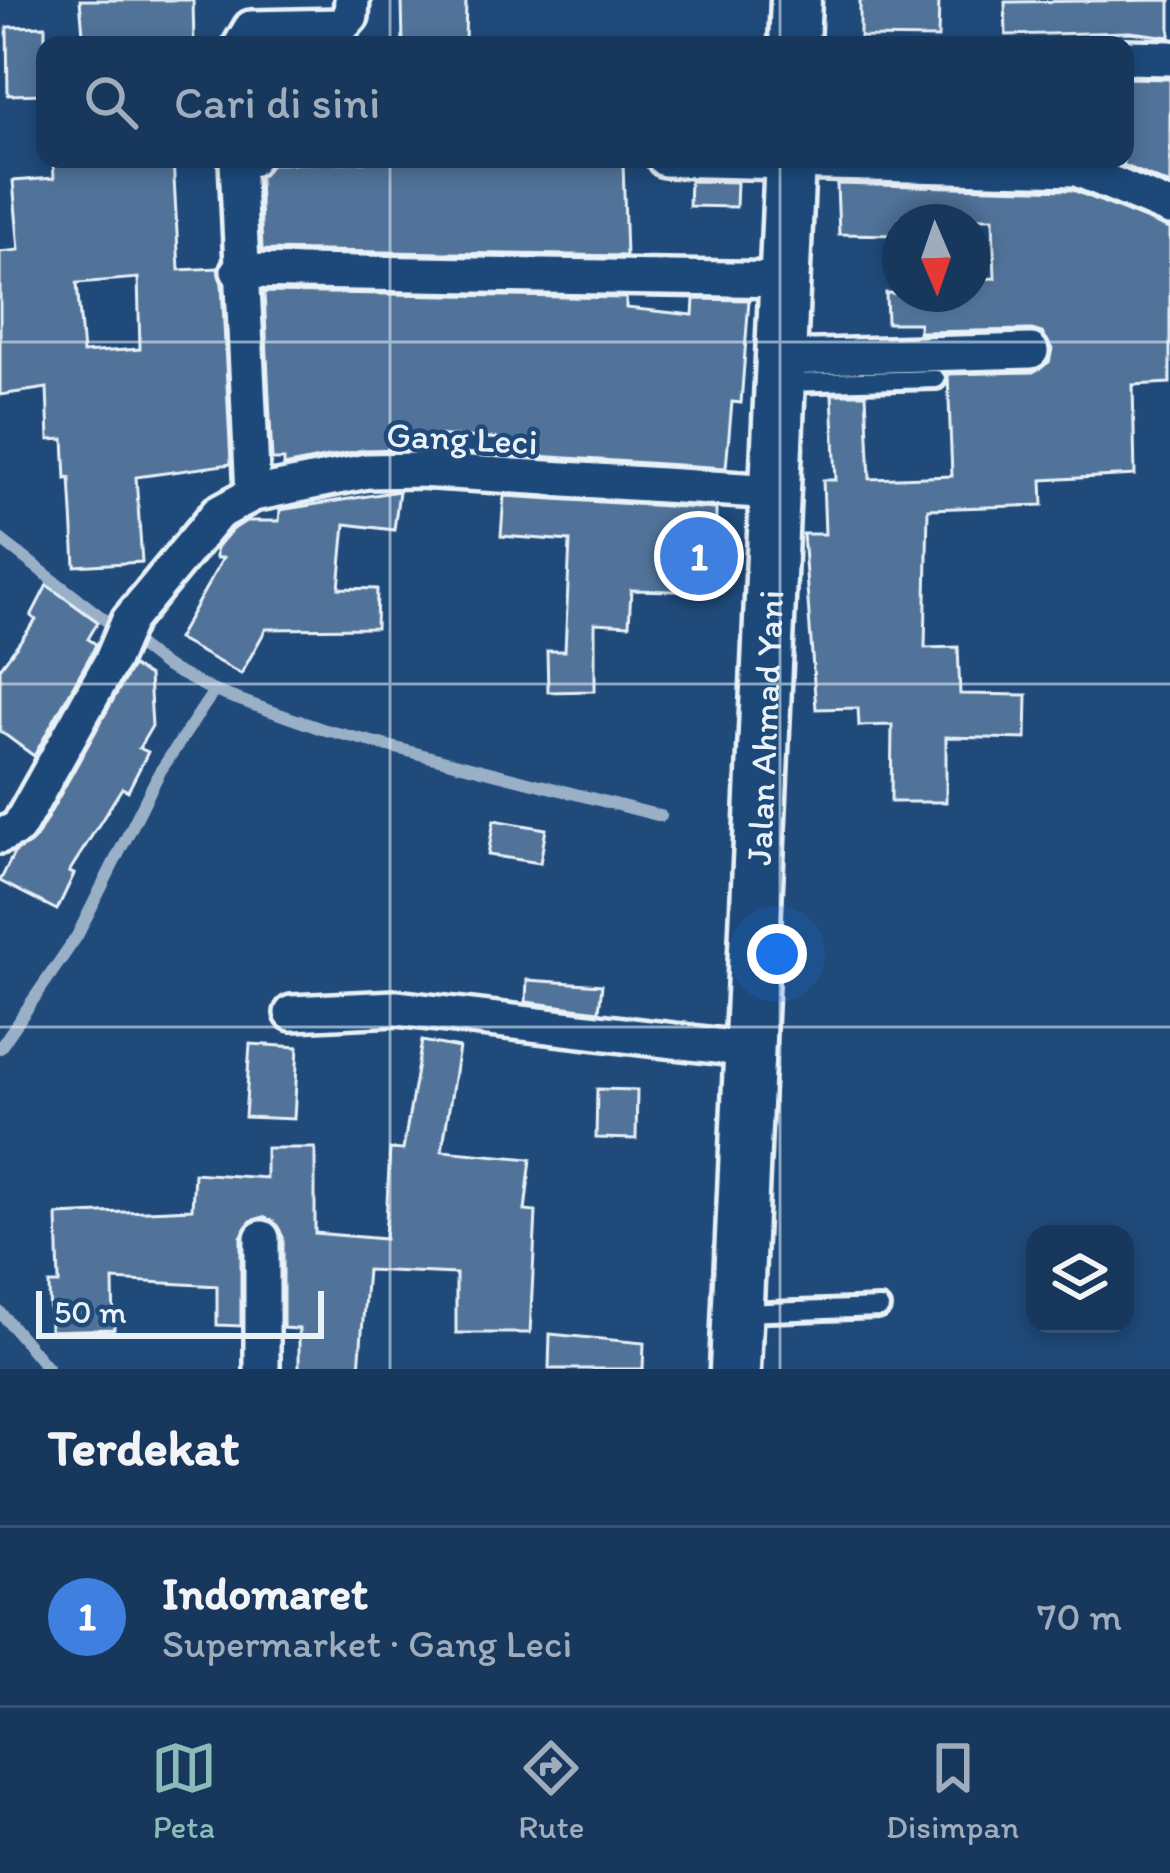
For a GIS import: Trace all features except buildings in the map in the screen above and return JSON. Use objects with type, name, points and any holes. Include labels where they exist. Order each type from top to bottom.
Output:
[{"type":"main road","points":[[794,36],[796,0]]},
{"type":"main road","name":"Jalan Ahmad Yani","points":[[735,1369],[786,280],[802,168]]},
{"type":"street","points":[[246,36],[250,28],[342,26],[351,16],[352,0]]},
{"type":"street","points":[[1134,57],[1170,58]]},
{"type":"street","points":[[237,168],[238,271],[253,494]]},
{"type":"street","points":[[1044,168],[1078,169],[1170,208]]},
{"type":"street","points":[[238,271],[786,280]]},
{"type":"street","points":[[782,370],[1031,351]]},
{"type":"street","name":"Gang Leci","points":[[0,836],[18,828],[112,660],[129,620],[218,513],[253,494],[367,471],[419,470],[777,492]]},
{"type":"street","points":[[292,1013],[395,1008],[750,1050]]},
{"type":"street","points":[[262,1238],[262,1369]]},
{"type":"lane","points":[[782,370],[936,379]]},
{"type":"lane","points":[[737,1313],[880,1308]]},
{"type":"waterway","points":[[0,539],[165,666],[214,691],[322,729],[661,816]]},
{"type":"waterway","points":[[0,1048],[77,936],[159,773],[214,691]]},
{"type":"waterway","points":[[0,1312],[48,1369]]},
{"type":"place","name":"Indomaret","points":[[699,556]]}]
